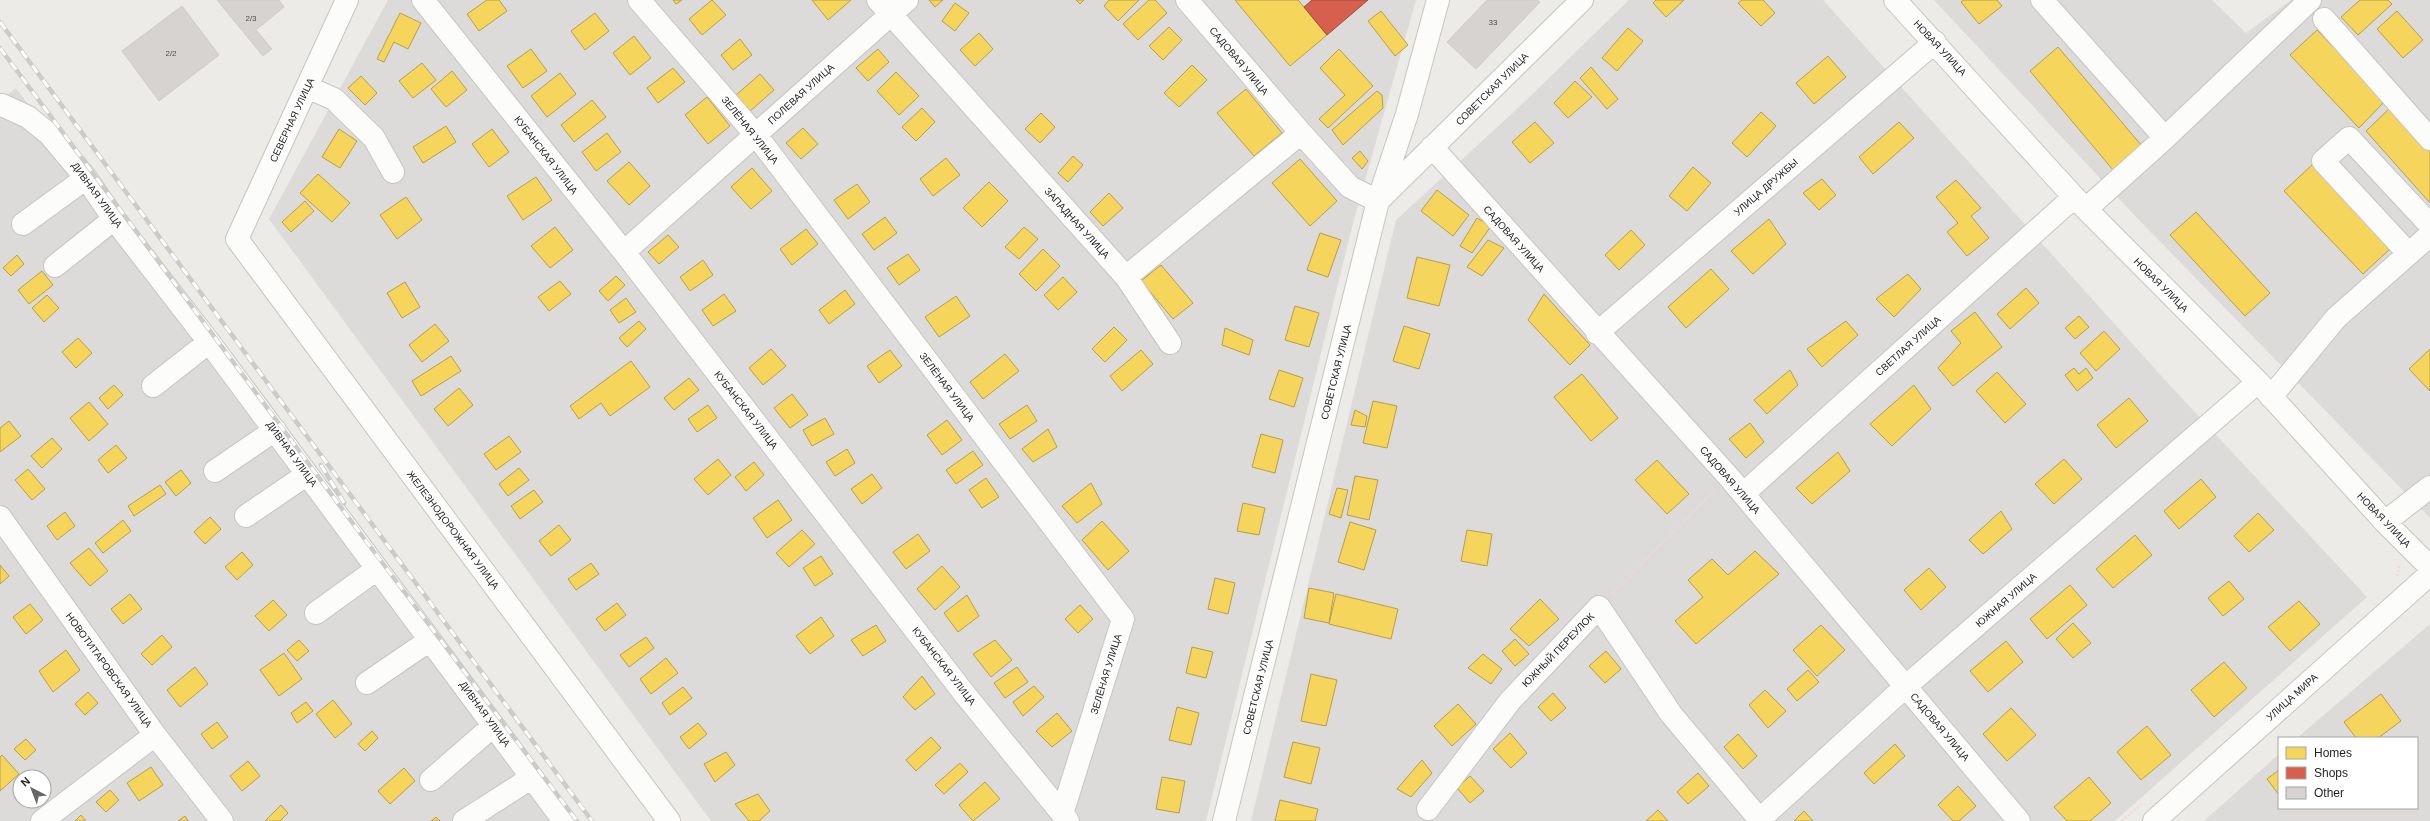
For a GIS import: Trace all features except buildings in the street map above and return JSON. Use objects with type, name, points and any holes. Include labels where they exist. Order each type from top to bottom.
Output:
[{"type":"street","name":"СЕВЕРНАЯ УЛИЦА","points":[[237,239],[347,0]]},
{"type":"street","name":"КУБАНСКАЯ УЛИЦА","points":[[424,0],[624,252],[963,692],[1065,817]]},
{"type":"street","name":"ЗЕЛЁНАЯ УЛИЦА","points":[[639,0],[756,135],[1123,619],[1065,817]]},
{"type":"street","name":"ПОЛЕВАЯ УЛИЦА","points":[[624,252],[756,135],[884,8],[907,0]]},
{"type":"street","name":"САДОВАЯ УЛИЦА","points":[[1187,0],[1300,133],[1350,188],[1378,201]]},
{"type":"street","points":[[1378,201],[1407,114],[1438,0]]},
{"type":"street","name":"СОВЕТСКАЯ УЛИЦА","points":[[1224,821],[1378,201],[1582,0]]},
{"type":"street","name":"НОВАЯ УЛИЦА","points":[[1895,0],[1935,42],[2080,203],[2265,390],[2385,522],[2430,567]]},
{"type":"street","points":[[2042,0],[2166,138]]},
{"type":"street","name":"СВЕТЛАЯ УЛИЦА","points":[[1743,494],[2080,203],[2166,138],[2310,0]]},
{"type":"street","name":"ЗАПАДНАЯ УЛИЦА","points":[[884,8],[1126,278],[1170,343]]},
{"type":"street","points":[[2324,19],[2430,139]]},
{"type":"street","name":"УЛИЦА ДРУЖБЫ","points":[[1597,332],[1935,42]]},
{"type":"street","points":[[307,87],[334,99],[374,138],[393,172]]},
{"type":"street","name":"ДИВНАЯ УЛИЦА","points":[[1,104],[28,117],[49,134],[86,178],[114,219],[209,342],[275,430],[306,475],[430,640],[531,778],[558,819]]},
{"type":"street","points":[[1126,278],[1300,133]]},
{"type":"street","points":[[2409,254],[2323,162],[2349,138],[2430,225]]},
{"type":"street","name":"САДОВАЯ УЛИЦА","points":[[1432,147],[1728,476],[2019,821]]},
{"type":"street","points":[[23,224],[86,178]]},
{"type":"street","points":[[55,266],[114,219]]},
{"type":"street","name":"ЮЖНАЯ УЛИЦА","points":[[1759,820],[1905,687],[2265,390],[2336,318],[2430,235]]},
{"type":"street","name":"ЖЕЛЕЗНОДОРОЖНАЯ УЛИЦА","points":[[237,239],[669,821]]},
{"type":"street","points":[[153,386],[209,342]]},
{"type":"street","points":[[215,472],[275,430]]},
{"type":"street","points":[[246,516],[306,475]]},
{"type":"street","points":[[2385,522],[2430,487]]},
{"type":"street","name":"НОВОТИТАРОВСКАЯ УЛИЦА","points":[[0,517],[155,734],[222,821]]},
{"type":"street","points":[[316,613],[377,569]]},
{"type":"street","name":"УЛИЦА МИРА","points":[[2154,821],[2430,574]]},
{"type":"street","name":"ЮЖНЫЙ ПЕРЕУЛОК","points":[[1428,809],[1510,701],[1600,607],[1671,714],[1759,820]]},
{"type":"street","points":[[367,683],[430,640]]},
{"type":"street","points":[[431,780],[493,726]]},
{"type":"street","points":[[42,821],[155,734]]},
{"type":"street","points":[[464,821],[531,778]]},
{"type":"path","points":[[1600,607],[1728,476]]},
{"type":"shaded area","points":[[388,0],[1416,0],[1353,223],[1206,821],[711,821],[269,219]]},
{"type":"shaded area","points":[[1629,0],[1823,0],[2165,380],[2367,597],[2115,821],[1251,821],[1396,220],[1519,107]]},
{"type":"shaded area","points":[[1934,0],[2212,0],[2246,33],[2291,0],[2430,0],[2430,518],[2139,220]]},
{"type":"shaded area","points":[[16,88],[561,821],[0,821],[0,101]]},
{"type":"shaded area","points":[[2430,624],[2430,821],[2204,821],[2278,755],[2278,809],[2418,809],[2418,737],[2298,737]]},
{"type":"railway","points":[[0,22],[592,821]]},
{"type":"railway","points":[[0,48],[366,541],[577,821]]},
{"type":"railway","points":[[321,465],[344,503]]}]
